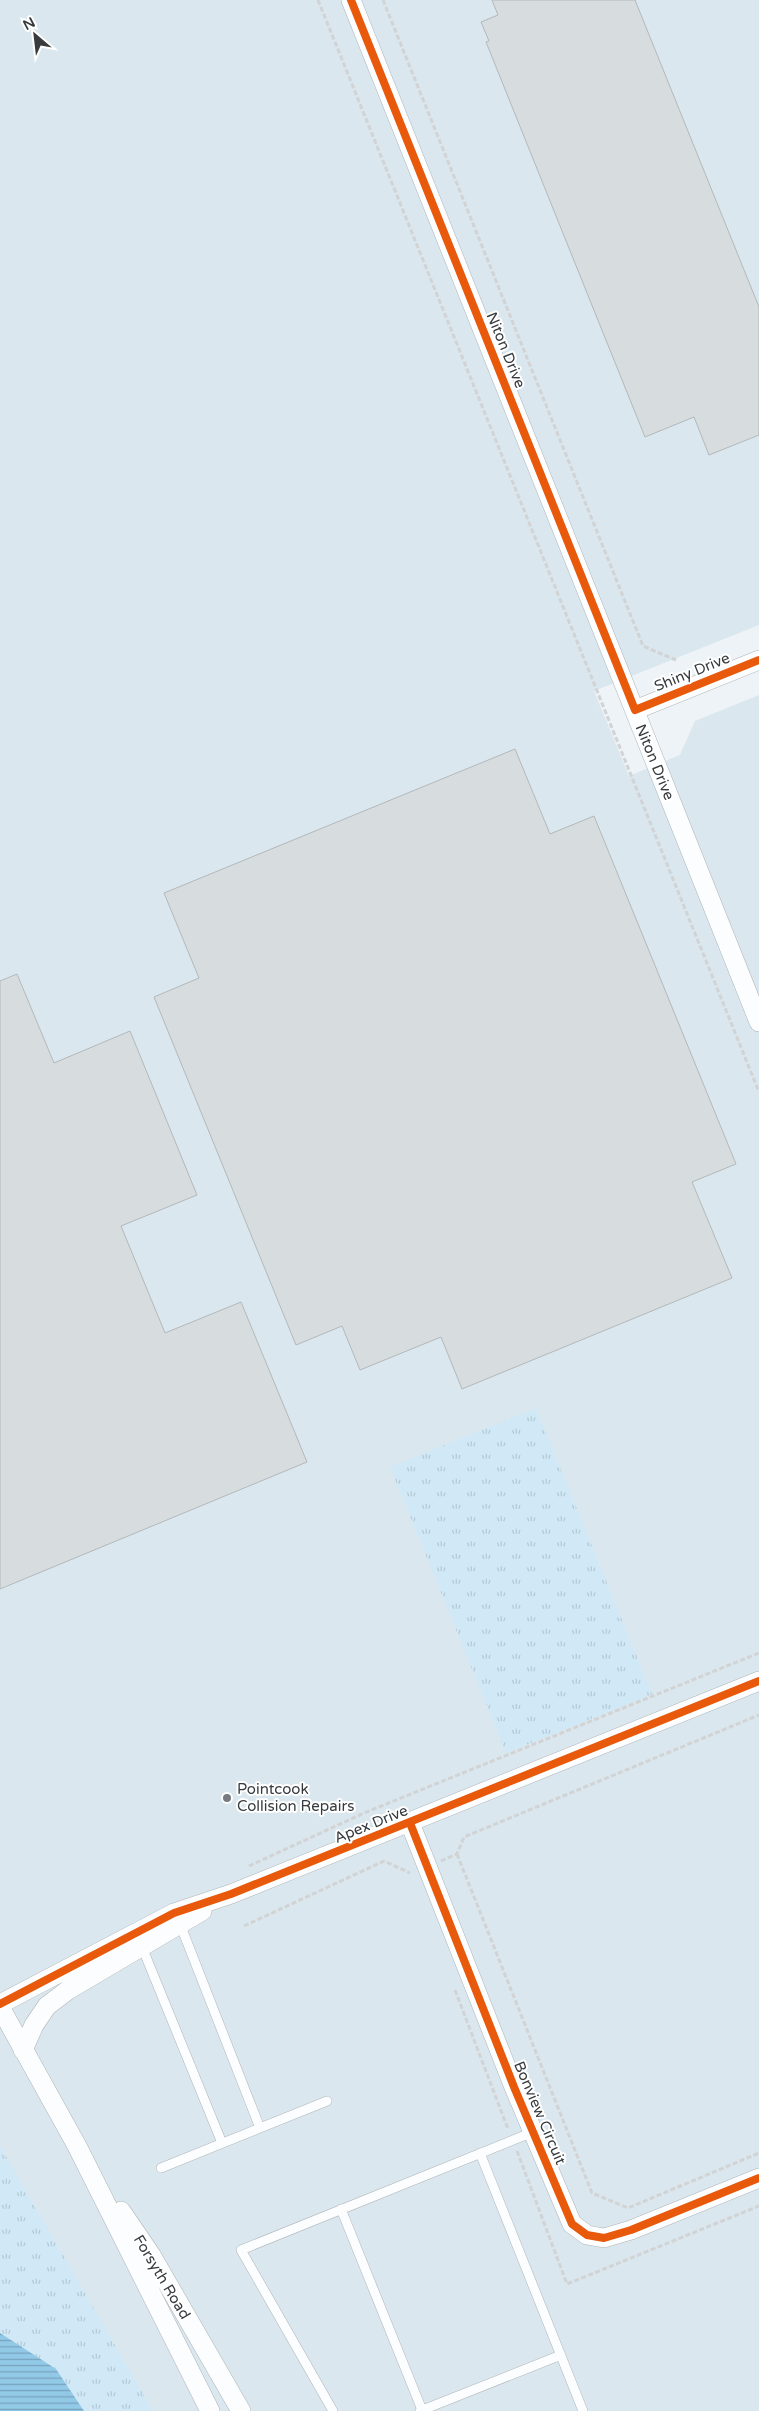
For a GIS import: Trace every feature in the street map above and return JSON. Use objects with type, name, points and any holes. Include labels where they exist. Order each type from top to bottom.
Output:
[{"type":"street","name":"Niton Drive","points":[[351,0],[759,1022]]},
{"type":"street","name":"Shiny Drive","points":[[635,710],[759,660]]},
{"type":"street","name":"Apex Drive","points":[[0,2006],[174,1912],[231,1894],[759,1681]]},
{"type":"street","name":"Bonview Circuit","points":[[410,1823],[533,2132],[572,2224],[587,2235],[604,2238],[631,2230],[759,2178]]},
{"type":"street","name":"Apex Drive","points":[[23,2050],[34,2025],[47,2006],[68,1990],[231,1894]]},
{"type":"street","name":"Forsyth Road","points":[[0,2006],[77,2146],[210,2411]]},
{"type":"street","name":"Forsyth Road","points":[[77,2146],[151,2255],[241,2411]]},
{"type":"lane","points":[[180,1924],[260,2128]]},
{"type":"lane","points":[[142,1946],[222,2144]]},
{"type":"lane","points":[[161,2168],[327,2101]]},
{"type":"lane","points":[[333,2411],[240,2250],[533,2132]]},
{"type":"lane","points":[[480,2153],[583,2411]]},
{"type":"lane","points":[[341,2209],[421,2411],[561,2355]]},
{"type":"path","points":[[318,0],[759,1092]]},
{"type":"path","points":[[383,0],[643,646],[676,660]]},
{"type":"path","points":[[246,1867],[364,1813],[759,1653]]},
{"type":"path","points":[[244,1926],[384,1861],[410,1873],[457,1854],[464,1838],[759,1716]]},
{"type":"path","points":[[457,1854],[592,2193],[628,2208],[759,2153]]},
{"type":"shaded area","points":[[0,0],[759,0],[759,625],[594,691],[629,776],[680,755],[695,721],[759,695],[759,2411],[0,2411]]},
{"type":"green space","points":[[536,1408],[652,1694],[506,1753],[390,1467]]},
{"type":"green space","points":[[0,2146],[153,2411],[0,2411]]},
{"type":"water","points":[[0,2333],[56,2369],[84,2411],[0,2411]]},
{"type":"building","points":[[492,0],[635,0],[759,307],[759,435],[709,455],[694,417],[645,437],[486,42],[489,41],[481,22],[498,15]]},
{"type":"building","points":[[515,749],[550,834],[594,816],[736,1164],[692,1182],[732,1278],[462,1389],[441,1337],[360,1370],[342,1326],[296,1345],[154,997],[199,978],[164,893]]},
{"type":"building","points":[[17,974],[54,1063],[130,1031],[197,1195],[121,1226],[165,1333],[241,1302],[307,1462],[0,1589],[0,981]]},
{"type":"cycle path","points":[[351,0],[635,710],[759,660]]},
{"type":"cycle path","points":[[0,2004],[174,1913],[231,1894],[759,1681]]},
{"type":"cycle path","points":[[410,1823],[514,2087],[572,2224],[587,2235],[604,2238],[631,2230],[759,2178]]},
{"type":"place","name":"Pointcook Collision Repairs","points":[[227,1798]]}]
